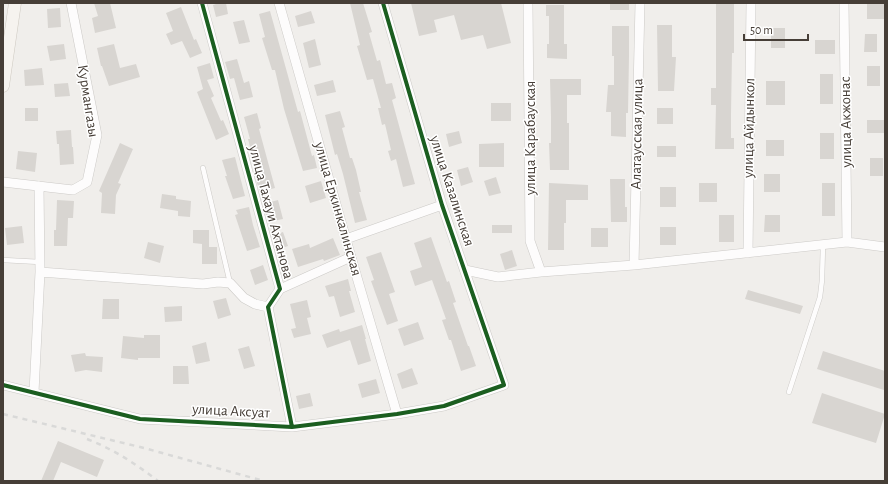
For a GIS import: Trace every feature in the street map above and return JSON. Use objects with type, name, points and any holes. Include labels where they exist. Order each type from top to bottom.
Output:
[{"type":"street","points":[[3,86],[14,3]]},
{"type":"street","name":"Курмангазы","points":[[39,186],[73,190],[87,182],[97,135],[71,3]]},
{"type":"street","name":"улица Тахауи Ахтанова","points":[[202,3],[280,289],[268,307]]},
{"type":"street","name":"улица Еркинкалинская","points":[[279,3],[397,414]]},
{"type":"street","name":"улица Казалинская","points":[[383,3],[442,205],[504,385]]},
{"type":"street","name":"улица Карабауская","points":[[528,3],[530,242],[541,272]]},
{"type":"street","name":"Алатаусская улица","points":[[634,265],[640,3]]},
{"type":"street","name":"улица Айдынкол","points":[[748,253],[751,3]]},
{"type":"street","name":"улица Акжонас","points":[[844,3],[847,242]]},
{"type":"street","points":[[3,182],[39,186],[40,272],[34,392]]},
{"type":"street","points":[[346,239],[442,205]]},
{"type":"street","points":[[465,270],[498,277],[541,272],[634,265],[847,242],[885,247]]},
{"type":"street","points":[[280,289],[351,257]]},
{"type":"street","points":[[40,272],[203,284],[218,282],[230,283],[244,298],[255,304],[268,307],[292,427]]},
{"type":"street","name":"улица Аксуат","points":[[3,385],[140,419],[292,427],[397,414],[444,406],[504,385]]},
{"type":"lane","points":[[203,168],[230,283]]},
{"type":"lane","points":[[789,392],[820,297],[823,245]]},
{"type":"lane","points":[[3,260],[40,262]]},
{"type":"building","points":[[94,3],[110,3],[116,28],[95,33],[92,18],[98,16]]},
{"type":"building","points":[[226,3],[228,14],[216,17],[213,5]]},
{"type":"building","points":[[350,3],[363,3],[372,32],[369,33],[377,61],[380,60],[386,84],[392,83],[396,98],[392,100],[415,184],[403,187],[396,159],[391,161],[388,151],[391,150],[385,124],[382,125],[378,108],[381,108],[373,79],[367,80],[357,46],[360,45]]},
{"type":"building","points":[[411,3],[501,3],[511,43],[487,49],[483,35],[461,40],[454,15],[434,20],[437,32],[419,36]]},
{"type":"building","points":[[610,3],[629,3],[629,10],[610,10]]},
{"type":"building","points":[[716,3],[734,3],[731,138],[734,138],[734,149],[715,149],[716,105],[711,105],[711,88],[716,88]]},
{"type":"building","points":[[867,4],[885,4],[885,19],[867,19]]},
{"type":"building","points":[[546,5],[564,5],[564,44],[567,44],[567,59],[547,58],[547,44],[549,44],[549,16],[546,16]]},
{"type":"building","points":[[181,7],[194,40],[196,39],[202,53],[190,58],[182,41],[171,45],[166,34],[173,31],[166,13]]},
{"type":"building","points":[[60,8],[61,27],[48,28],[47,9]]},
{"type":"building","points":[[270,11],[298,112],[300,111],[312,156],[314,155],[317,168],[303,171],[284,109],[275,70],[272,70],[262,38],[265,37],[259,14]]},
{"type":"building","points":[[311,11],[315,23],[298,27],[295,16]]},
{"type":"building","points":[[244,20],[250,42],[239,44],[233,22]]},
{"type":"building","points":[[657,25],[672,25],[672,57],[676,57],[674,91],[658,91]]},
{"type":"building","points":[[612,26],[629,26],[628,113],[626,113],[626,137],[611,136],[611,112],[606,112],[608,85],[614,85]]},
{"type":"building","points":[[771,28],[785,28],[785,48],[771,48]]},
{"type":"building","points":[[865,34],[877,34],[877,52],[864,52]]},
{"type":"building","points":[[315,39],[321,65],[309,68],[303,43]]},
{"type":"building","points":[[815,40],[835,40],[835,54],[815,54]]},
{"type":"building","points":[[64,44],[66,59],[50,61],[47,46]]},
{"type":"building","points":[[114,44],[120,68],[136,64],[140,77],[109,86],[101,66],[97,48]]},
{"type":"building","points":[[237,59],[244,83],[249,81],[253,97],[240,100],[234,78],[230,79],[225,62]]},
{"type":"building","points":[[210,63],[214,78],[207,80],[214,96],[211,98],[221,121],[223,120],[229,134],[216,140],[197,92],[203,89],[197,67]]},
{"type":"building","points":[[867,66],[880,66],[880,86],[867,86]]},
{"type":"building","points":[[42,68],[44,85],[25,86],[24,70]]},
{"type":"building","points":[[820,74],[833,74],[833,104],[820,104]]},
{"type":"building","points":[[550,79],[581,79],[581,95],[567,95],[567,123],[569,123],[569,170],[550,170]]},
{"type":"building","points":[[333,80],[336,92],[317,96],[314,85]]},
{"type":"building","points":[[766,81],[785,81],[785,105],[766,105]]},
{"type":"building","points":[[68,83],[70,96],[55,97],[54,84]]},
{"type":"building","points":[[491,103],[511,103],[511,121],[491,121]]},
{"type":"building","points":[[25,108],[38,108],[38,121],[25,121]]},
{"type":"building","points":[[657,108],[673,108],[673,124],[657,124]]},
{"type":"building","points":[[340,111],[345,127],[342,128],[350,158],[352,158],[356,170],[361,192],[359,192],[367,220],[355,223],[343,174],[337,154],[335,155],[325,115]]},
{"type":"building","points":[[257,113],[261,128],[259,129],[275,188],[260,192],[256,180],[258,180],[244,117]]},
{"type":"building","points":[[867,120],[885,120],[885,133],[867,133]]},
{"type":"building","points":[[71,130],[74,164],[60,165],[59,144],[57,144],[56,131]]},
{"type":"building","points":[[459,131],[462,143],[449,147],[446,134]]},
{"type":"building","points":[[820,133],[834,133],[834,159],[820,159]]},
{"type":"building","points":[[766,140],[784,140],[784,156],[766,156]]},
{"type":"building","points":[[120,143],[133,149],[118,183],[121,184],[116,195],[115,214],[101,213],[102,193],[99,191]]},
{"type":"building","points":[[504,143],[504,167],[479,167],[479,144]]},
{"type":"building","points":[[657,146],[676,146],[676,157],[657,157]]},
{"type":"building","points":[[18,151],[37,153],[35,172],[16,169]]},
{"type":"building","points":[[235,157],[245,196],[233,199],[225,176],[227,176],[222,160]]},
{"type":"building","points":[[870,158],[883,158],[883,176],[870,176]]},
{"type":"building","points":[[468,167],[473,182],[461,186],[457,170]]},
{"type":"building","points":[[764,174],[780,174],[780,192],[764,192]]},
{"type":"building","points":[[496,177],[501,193],[489,196],[484,181]]},
{"type":"building","points":[[610,179],[625,179],[625,207],[627,207],[627,222],[611,222]]},
{"type":"building","points":[[321,181],[326,198],[310,203],[305,186]]},
{"type":"building","points":[[549,183],[588,185],[588,200],[566,200],[564,250],[548,250]]},
{"type":"building","points":[[699,183],[717,183],[717,202],[699,202]]},
{"type":"building","points":[[822,183],[835,183],[835,216],[822,216]]},
{"type":"building","points":[[660,187],[676,187],[676,207],[660,207]]},
{"type":"building","points":[[162,194],[176,196],[176,199],[191,201],[190,217],[178,216],[178,211],[160,208]]},
{"type":"building","points":[[57,200],[74,201],[73,218],[68,218],[67,246],[54,246]]},
{"type":"building","points":[[278,200],[283,219],[268,222],[263,204]]},
{"type":"building","points":[[249,207],[260,247],[247,251],[235,215],[238,214],[236,210]]},
{"type":"building","points":[[719,215],[734,215],[734,242],[719,242]]},
{"type":"building","points":[[765,215],[780,215],[780,232],[764,232]]},
{"type":"building","points":[[492,225],[512,225],[512,233],[492,233]]},
{"type":"building","points":[[22,226],[24,243],[7,245],[5,228]]},
{"type":"building","points":[[660,227],[676,227],[676,245],[660,245]]},
{"type":"building","points":[[591,228],[608,228],[608,247],[591,247]]},
{"type":"building","points":[[193,230],[209,230],[209,247],[217,247],[217,264],[202,264],[202,244],[193,243]]},
{"type":"building","points":[[283,232],[288,246],[276,250],[272,236]]},
{"type":"building","points":[[431,237],[447,282],[449,281],[456,302],[453,303],[476,366],[461,371],[451,340],[449,340],[442,320],[446,319],[432,280],[415,286],[410,271],[422,267],[414,243]]},
{"type":"building","points":[[333,238],[340,255],[324,261],[323,259],[298,267],[292,249],[309,244],[310,248]]},
{"type":"building","points":[[148,242],[164,246],[160,263],[144,258]]},
{"type":"building","points":[[512,250],[517,266],[505,270],[500,254]]},
{"type":"building","points":[[381,252],[395,292],[389,294],[398,321],[387,325],[371,281],[374,280],[366,257]]},
{"type":"building","points":[[263,265],[268,280],[255,285],[250,270]]},
{"type":"building","points":[[348,279],[351,291],[349,291],[355,312],[340,317],[334,296],[329,297],[325,286]]},
{"type":"building","points":[[748,290],[803,306],[800,314],[745,299]]},
{"type":"building","points":[[226,298],[231,315],[218,319],[213,301]]},
{"type":"building","points":[[103,299],[119,299],[119,319],[102,319]]},
{"type":"building","points":[[307,300],[311,317],[307,318],[311,334],[294,338],[291,329],[296,328],[290,304]]},
{"type":"building","points":[[182,306],[182,321],[165,322],[164,307]]},
{"type":"building","points":[[418,322],[424,339],[404,346],[398,329]]},
{"type":"building","points":[[362,325],[371,361],[358,365],[350,340],[327,348],[322,335],[339,329],[340,332]]},
{"type":"building","points":[[144,335],[160,335],[160,358],[138,358],[138,360],[121,358],[123,336],[144,338]]},
{"type":"building","points":[[206,342],[210,361],[196,364],[192,346]]},
{"type":"building","points":[[249,346],[255,366],[244,369],[238,349]]},
{"type":"building","points":[[823,351],[885,371],[884,390],[817,369]]},
{"type":"building","points":[[85,353],[86,356],[103,357],[102,372],[86,370],[75,372],[71,355]]},
{"type":"building","points":[[173,366],[188,366],[189,384],[173,384]]},
{"type":"building","points":[[412,368],[418,384],[402,389],[397,374]]},
{"type":"building","points":[[376,379],[380,393],[362,398],[358,384]]},
{"type":"building","points":[[310,393],[313,406],[299,409],[296,396]]},
{"type":"building","points":[[822,393],[885,414],[876,443],[812,423]]},
{"type":"building","points":[[58,441],[104,460],[97,477],[61,462],[53,481],[41,481]]},
{"type":"railway","points":[[3,414],[144,448],[264,481]]},
{"type":"railway","points":[[87,439],[124,457],[158,481]]},
{"type":"cycle path","points":[[202,3],[280,289],[268,307],[292,427]]},
{"type":"cycle path","points":[[3,385],[140,419],[292,427],[397,414],[444,406],[504,385],[442,205],[383,3]]}]
